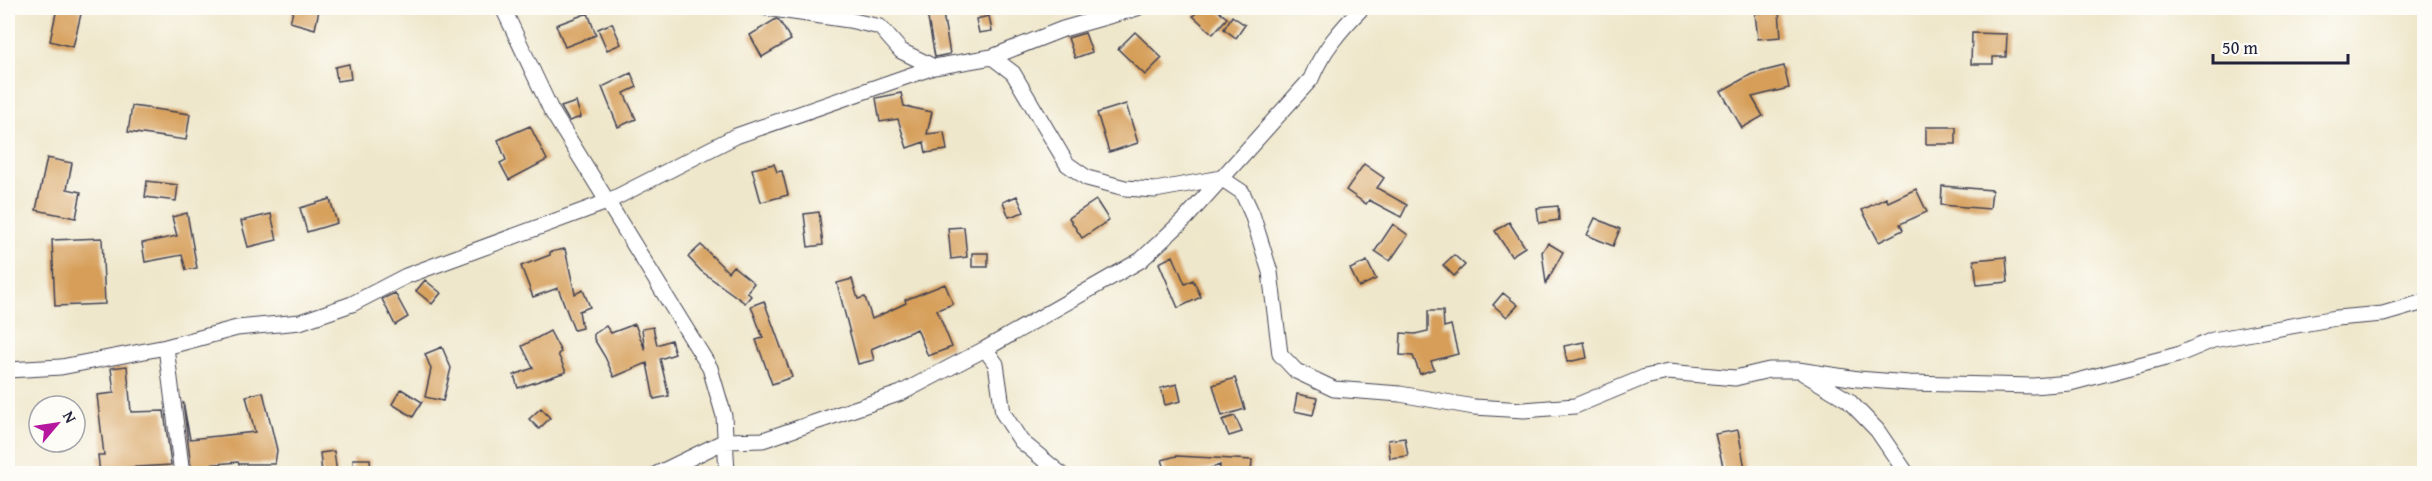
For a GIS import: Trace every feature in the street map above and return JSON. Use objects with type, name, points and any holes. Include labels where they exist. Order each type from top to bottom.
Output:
[{"type":"street","points":[[503,8],[551,110],[710,368],[724,416],[728,474]]},
{"type":"street","points":[[766,8],[849,20],[880,27],[901,51],[934,67]]},
{"type":"street","points":[[8,370],[61,367],[166,347],[237,328],[300,322],[352,304],[406,276],[607,202],[736,136],[934,67],[992,57],[1063,29],[1137,8]]},
{"type":"street","points":[[657,474],[725,441],[763,440],[902,393],[985,349],[1141,260],[1186,218],[1311,79],[1319,58],[1346,23],[1362,8]]},
{"type":"street","points":[[992,57],[1013,73],[1067,164],[1087,178],[1125,188],[1155,190],[1221,178],[1242,192],[1252,214],[1270,272],[1280,354],[1296,371],[1334,388],[1400,394],[1474,407],[1524,410],[1575,406],[1645,377],[1668,372],[1734,378],[1769,370],[1798,370],[1858,379],[1910,383],[2033,386],[2070,384],[2177,355],[2213,340],[2336,318],[2383,314],[2424,302]]},
{"type":"street","points":[[166,347],[182,474]]},
{"type":"street","points":[[985,349],[996,364],[1004,413],[1021,441],[1061,474]]},
{"type":"street","points":[[1798,370],[1848,400],[1877,430],[1906,474]]},
{"type":"building","points":[[57,8],[82,10],[73,47],[50,41]]},
{"type":"building","points":[[294,8],[319,10],[315,29],[290,22]]},
{"type":"building","points":[[926,8],[942,8],[950,54],[935,57]]},
{"type":"building","points":[[1201,8],[1215,8],[1227,18],[1213,34],[1193,16]]},
{"type":"building","points":[[1779,11],[1781,37],[1758,39],[1755,13]]},
{"type":"building","points":[[588,13],[596,35],[565,47],[556,25]]},
{"type":"building","points":[[989,16],[992,31],[979,33],[976,19]]},
{"type":"building","points":[[1232,16],[1245,25],[1236,38],[1224,29]]},
{"type":"building","points":[[776,19],[779,20],[791,40],[762,57],[750,35]]},
{"type":"building","points":[[612,23],[621,44],[607,50],[598,29]]},
{"type":"building","points":[[1135,32],[1162,58],[1145,75],[1118,49]]},
{"type":"building","points":[[1085,33],[1092,52],[1075,58],[1068,38]]},
{"type":"building","points":[[1972,33],[2007,34],[2006,57],[1993,57],[1993,64],[1971,64]]},
{"type":"building","points":[[349,64],[351,79],[337,81],[335,67]]},
{"type":"building","points":[[1784,66],[1789,88],[1752,97],[1763,116],[1742,128],[1721,91],[1752,74]]},
{"type":"building","points":[[631,73],[637,87],[624,93],[636,119],[618,127],[602,87]]},
{"type":"building","points":[[901,93],[904,106],[932,112],[927,134],[944,132],[947,150],[926,153],[924,142],[907,148],[898,119],[880,122],[876,98]]},
{"type":"building","points":[[576,102],[581,117],[569,121],[561,107]]},
{"type":"building","points":[[1126,104],[1138,143],[1109,152],[1097,113]]},
{"type":"building","points":[[132,106],[190,114],[186,140],[128,132]]},
{"type":"building","points":[[530,126],[547,160],[509,180],[500,163],[506,160],[498,140]]},
{"type":"building","points":[[1926,127],[1956,127],[1956,144],[1926,144]]},
{"type":"building","points":[[47,158],[72,163],[67,189],[81,192],[76,218],[36,210]]},
{"type":"building","points":[[774,164],[777,172],[782,171],[788,195],[761,202],[752,169]]},
{"type":"building","points":[[1364,164],[1384,178],[1377,188],[1407,205],[1401,217],[1369,200],[1366,204],[1346,190]]},
{"type":"building","points":[[147,181],[178,185],[176,201],[145,197]]},
{"type":"building","points":[[1942,186],[1992,190],[1990,209],[1941,205]]},
{"type":"building","points":[[1916,189],[1927,212],[1900,224],[1903,230],[1879,242],[1862,210],[1886,198],[1888,202]]},
{"type":"building","points":[[1017,196],[1024,212],[1009,217],[1003,202]]},
{"type":"building","points":[[330,199],[337,223],[307,232],[300,208]]},
{"type":"building","points":[[1096,200],[1109,220],[1082,238],[1069,218]]},
{"type":"building","points":[[1558,206],[1559,220],[1539,223],[1537,208]]},
{"type":"building","points":[[819,212],[823,245],[808,247],[804,214]]},
{"type":"building","points":[[187,213],[197,268],[186,270],[182,255],[145,262],[142,243],[177,236],[172,217]]},
{"type":"building","points":[[271,214],[277,240],[248,247],[241,221]]},
{"type":"building","points":[[1595,218],[1620,229],[1613,246],[1587,235]]},
{"type":"building","points":[[1509,222],[1525,247],[1511,256],[1495,231]]},
{"type":"building","points":[[1393,224],[1408,235],[1390,261],[1375,251]]},
{"type":"building","points":[[964,227],[967,257],[951,259],[948,228]]},
{"type":"building","points":[[102,238],[105,304],[55,306],[52,240]]},
{"type":"building","points":[[1548,243],[1563,252],[1546,283],[1542,252]]},
{"type":"building","points":[[701,245],[728,272],[733,266],[754,283],[747,292],[751,296],[745,303],[701,271],[688,257]]},
{"type":"building","points":[[565,249],[575,294],[583,290],[590,307],[579,311],[582,328],[574,330],[558,288],[533,297],[521,266],[550,255],[550,252]]},
{"type":"building","points":[[972,253],[988,253],[988,267],[972,267]]},
{"type":"building","points":[[1454,255],[1465,265],[1454,276],[1443,265]]},
{"type":"building","points":[[1173,256],[1185,284],[1193,280],[1201,297],[1178,308],[1159,263]]},
{"type":"building","points":[[2006,257],[2008,282],[1977,285],[1974,260]]},
{"type":"building","points":[[1367,261],[1376,279],[1359,287],[1350,269]]},
{"type":"building","points":[[852,279],[858,299],[865,297],[872,319],[906,303],[905,300],[945,284],[953,304],[937,310],[952,347],[928,356],[917,329],[871,349],[874,360],[858,364],[837,283]]},
{"type":"building","points":[[425,280],[441,293],[432,304],[416,291]]},
{"type":"building","points":[[395,293],[408,317],[395,325],[382,299]]},
{"type":"building","points":[[1503,293],[1518,305],[1507,317],[1493,305]]},
{"type":"building","points":[[764,301],[792,377],[772,384],[756,340],[763,338],[751,306]]},
{"type":"building","points":[[1428,311],[1443,311],[1444,327],[1451,325],[1458,354],[1431,361],[1434,369],[1420,374],[1413,356],[1400,355],[1401,333],[1415,334],[1428,331]]},
{"type":"building","points":[[635,324],[645,350],[642,329],[653,327],[657,345],[671,340],[675,354],[660,359],[669,396],[654,399],[647,363],[614,377],[594,339],[594,334],[606,326],[611,333]]},
{"type":"building","points":[[550,331],[561,352],[558,354],[566,372],[518,388],[514,375],[533,368],[522,346]]},
{"type":"building","points":[[1584,342],[1587,358],[1567,362],[1564,346]]},
{"type":"building","points":[[442,347],[451,368],[443,401],[425,397],[431,369],[425,354]]},
{"type":"building","points":[[127,366],[131,412],[164,411],[171,465],[122,468],[122,474],[100,474],[98,455],[104,455],[97,395],[114,393],[111,368]]},
{"type":"building","points":[[1235,378],[1245,409],[1222,416],[1213,385]]},
{"type":"building","points":[[1177,384],[1181,401],[1165,405],[1161,388]]},
{"type":"building","points":[[401,389],[422,402],[413,417],[392,404]]},
{"type":"building","points":[[263,392],[277,450],[275,464],[239,464],[238,462],[206,465],[207,474],[192,474],[183,402],[190,439],[255,432],[246,396]]},
{"type":"building","points":[[1297,394],[1317,398],[1313,415],[1294,411]]},
{"type":"building","points":[[541,408],[550,418],[539,429],[529,419]]},
{"type":"building","points":[[1235,416],[1242,432],[1229,436],[1222,420]]},
{"type":"building","points":[[1738,430],[1746,474],[1725,474],[1715,434]]},
{"type":"building","points":[[1405,438],[1408,456],[1390,458],[1388,440]]},
{"type":"building","points":[[334,451],[337,474],[322,474],[320,453]]},
{"type":"building","points":[[1176,456],[1252,460],[1251,474],[1220,474],[1220,465],[1193,474],[1167,474],[1162,460]]},
{"type":"building","points":[[353,459],[370,459],[371,474],[354,474]]}]
